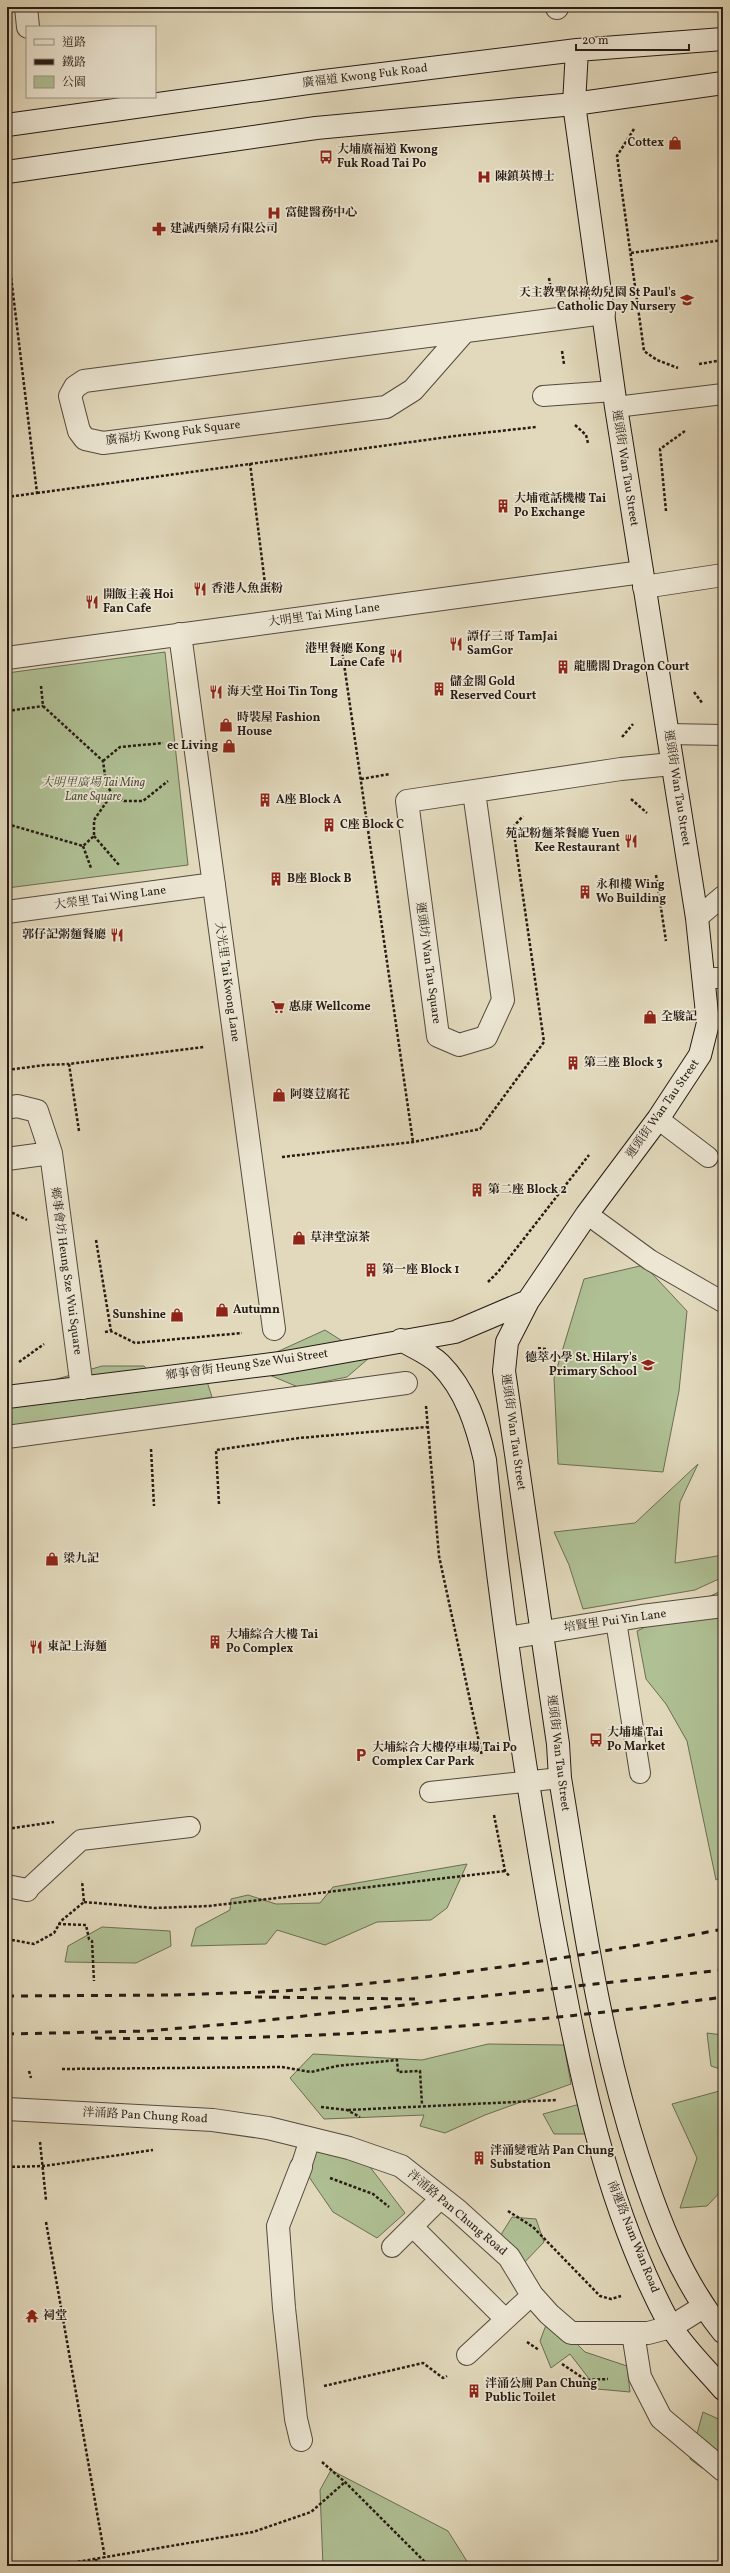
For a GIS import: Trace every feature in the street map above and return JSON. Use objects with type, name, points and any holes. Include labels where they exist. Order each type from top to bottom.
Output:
[{"type":"street","points":[[26,7],[28,26]]},
{"type":"street","name":"廣福道 Kwong Fuk Road","points":[[7,125],[308,83],[577,50],[723,39]]},
{"type":"street","name":"運頭街 Wan Tau Street","points":[[577,50],[574,104],[615,399],[697,918],[714,978],[708,1023],[700,1055],[658,1119],[587,1214],[528,1301],[506,1342],[504,1371],[558,1744],[560,1778],[595,1992],[619,2098],[649,2192],[671,2248],[703,2307]]},
{"type":"street","points":[[7,172],[308,129],[574,104],[723,83]]},
{"type":"street","name":"廣福坊 Kwong Fuk Square","points":[[464,332],[413,390],[386,407],[103,443],[85,439],[79,431],[70,396],[75,387],[84,381],[604,313]]},
{"type":"street","name":"大明里 Tai Ming Lane","points":[[7,658],[336,613],[643,579],[723,575]]},
{"type":"street","name":"大光里 Tai Kwong Lane","points":[[180,634],[274,1330]]},
{"type":"street","name":"運頭坊 Wan Tau Square","points":[[474,792],[503,1000],[486,1037],[459,1045],[438,1036],[407,801],[474,792],[621,768],[672,764]]},
{"type":"street","name":"大榮里 Tai Wing Lane","points":[[7,912],[214,884]]},
{"type":"street","name":"鄉事會坊 Heung Sze Wui Square","points":[[7,1108],[17,1106],[37,1111],[51,1153],[82,1388]]},
{"type":"street","points":[[7,1159],[51,1153]]},
{"type":"street","name":"鄉事會街 Heung Sze Wui Street","points":[[7,1397],[280,1363],[401,1340],[455,1332],[528,1301]]},
{"type":"street","points":[[401,1340],[439,1363],[458,1388],[477,1427],[485,1460],[526,1782]]},
{"type":"street","points":[[7,1437],[406,1383]]},
{"type":"street","name":"培賢里 Pui Yin Lane","points":[[508,1638],[723,1606]]},
{"type":"street","name":"南運路 Nam Wan Road","points":[[526,1782],[566,1996],[597,2141],[614,2193],[643,2266],[671,2327],[723,2389]]},
{"type":"street","name":"泮涌路 Pan Chung Road","points":[[7,2109],[214,2120],[268,2128],[349,2148],[401,2166],[441,2198],[509,2257],[532,2295],[549,2314],[571,2333],[648,2334],[671,2327],[703,2307]]},
{"type":"street","points":[[301,2167],[278,2226],[284,2308],[295,2393],[296,2419],[301,2440]]},
{"type":"street","points":[[703,2307],[723,2332]]},
{"type":"street","points":[[633,2333],[640,2377],[661,2418],[723,2470]]},
{"type":"lane","points":[[543,396],[568,395],[615,399],[723,394]]},
{"type":"lane","points":[[668,734],[723,735]]},
{"type":"lane","points":[[697,918],[723,896]]},
{"type":"lane","points":[[658,1119],[708,1157]]},
{"type":"lane","points":[[587,1214],[650,1260],[723,1302]]},
{"type":"lane","points":[[616,1621],[640,1773]]},
{"type":"lane","points":[[430,1792],[560,1778]]},
{"type":"lane","points":[[17,1888],[81,1840],[190,1827]]},
{"type":"lane","points":[[301,2167],[310,2139]]},
{"type":"lane","points":[[392,2247],[441,2198]]},
{"type":"lane","points":[[413,2227],[504,2318]]},
{"type":"lane","points":[[468,2356],[504,2318],[532,2295]]},
{"type":"path","points":[[634,129],[617,156],[644,351],[657,360],[678,368],[685,366]]},
{"type":"path","points":[[631,253],[723,240]]},
{"type":"path","points":[[7,243],[37,493]]},
{"type":"path","points":[[549,278],[557,319],[572,423],[586,435],[590,449]]},
{"type":"path","points":[[693,365],[723,360]]},
{"type":"path","points":[[7,497],[250,463],[541,426]]},
{"type":"path","points":[[667,514],[660,449],[687,429]]},
{"type":"path","points":[[250,463],[269,622]]},
{"type":"path","points":[[336,613],[413,1142]]},
{"type":"path","points":[[693,685],[694,693],[703,704],[710,704]]},
{"type":"path","points":[[41,689],[43,706],[103,761],[106,783],[112,794],[124,801],[143,801],[171,778]]},
{"type":"path","points":[[7,712],[43,706]]},
{"type":"path","points":[[638,719],[620,740],[621,768],[624,794],[647,812],[648,820]]},
{"type":"path","points":[[103,761],[120,747],[194,740]]},
{"type":"path","points":[[75,784],[106,783]]},
{"type":"path","points":[[83,846],[94,836],[94,820],[112,794]]},
{"type":"path","points":[[7,824],[83,846]]},
{"type":"path","points":[[83,846],[91,866]]},
{"type":"path","points":[[656,874],[666,943]]},
{"type":"path","points":[[7,1070],[45,1065],[69,1064],[235,1043]]},
{"type":"path","points":[[69,1064],[79,1135]]},
{"type":"path","points":[[487,1283],[498,1272],[590,1153]]},
{"type":"path","points":[[96,1237],[111,1330]]},
{"type":"path","points":[[15,1365],[48,1341],[75,1338],[111,1330],[134,1344],[274,1330]]},
{"type":"path","points":[[406,1383],[418,1385],[426,1405],[439,1556],[476,1719],[487,1785],[505,1871],[516,1883]]},
{"type":"path","points":[[148,1418],[154,1506]]},
{"type":"path","points":[[219,1504],[216,1450],[299,1438],[427,1427]]},
{"type":"path","points":[[84,1902],[154,1908],[209,1906],[505,1871]]},
{"type":"path","points":[[58,1924],[86,1925],[89,1939],[92,1941],[94,1981]]},
{"type":"path","points":[[7,1939],[34,1944]]},
{"type":"path","points":[[62,2069],[282,2067],[311,2072],[337,2066],[396,2060],[398,2072],[420,2071],[422,2105]]},
{"type":"path","points":[[318,2106],[347,2110],[422,2105],[561,2100]]},
{"type":"path","points":[[347,2110],[361,2117]]},
{"type":"path","points":[[7,2167],[44,2166],[155,2150]]},
{"type":"path","points":[[301,2167],[373,2194],[413,2227]]},
{"type":"path","points":[[501,2207],[534,2227],[600,2296],[611,2299],[621,2296],[620,2291]]},
{"type":"path","points":[[46,2222],[105,2558]]},
{"type":"path","points":[[295,2393],[423,2363],[443,2378],[450,2374]]},
{"type":"path","points":[[301,2440],[316,2458],[345,2482],[428,2566]]},
{"type":"path","points":[[53,2566],[253,2532],[312,2512],[345,2482]]},
{"type":"path","points":[[96,2559],[97,2566]]},
{"type":"green space","name":"大明里廣場 Tai Ming Lane Square","points":[[165,652],[188,865],[7,888],[7,673]]},
{"type":"green space","points":[[644,1265],[687,1311],[679,1391],[663,1472],[558,1464],[554,1378],[584,1279]]},
{"type":"green space","points":[[325,1330],[369,1358],[347,1377],[298,1387],[267,1374],[268,1356]]},
{"type":"green space","points":[[201,1363],[212,1397],[172,1404],[7,1448],[7,1389],[43,1383],[102,1366],[144,1366],[164,1386]]},
{"type":"green space","points":[[698,1464],[680,1502],[675,1563],[723,1555],[723,1577],[695,1590],[583,1609],[569,1565],[554,1532],[635,1523]]},
{"type":"green space","points":[[723,1590],[723,1876],[716,1880],[687,1741],[666,1704],[646,1679],[637,1631]]},
{"type":"green space","points":[[467,1864],[447,1908],[431,1920],[377,1922],[325,1945],[277,1930],[266,1944],[191,1946],[196,1928],[230,1910],[231,1899],[248,1895],[276,1904],[320,1903],[333,1887]]},
{"type":"green space","points":[[102,1927],[170,1931],[171,1946],[136,1963],[65,1962],[68,1946]]},
{"type":"green space","points":[[707,2033],[723,2035],[723,2070],[711,2066]]},
{"type":"green space","points":[[488,2044],[564,2045],[571,2084],[485,2115],[445,2133],[420,2126],[424,2115],[324,2119],[290,2078],[313,2054],[422,2060]]},
{"type":"green space","points":[[723,2090],[723,2189],[707,2206],[680,2208],[697,2158],[672,2104]]},
{"type":"green space","points":[[584,2103],[587,2134],[554,2134],[543,2114]]},
{"type":"green space","points":[[314,2147],[367,2163],[405,2213],[377,2238],[333,2212],[307,2174]]},
{"type":"green space","points":[[512,2217],[536,2219],[544,2242],[521,2266],[498,2251],[502,2233]]},
{"type":"green space","points":[[546,2325],[574,2341],[585,2352],[627,2366],[630,2392],[597,2389],[570,2354],[551,2368],[540,2341]]},
{"type":"green space","points":[[703,2412],[723,2421],[723,2461],[702,2468],[690,2459]]},
{"type":"green space","points":[[331,2470],[448,2531],[470,2566],[323,2566],[320,2490]]},
{"type":"railway","points":[[174,1995],[298,1990],[458,1973],[617,1949],[723,1929]]},
{"type":"railway","points":[[7,2034],[147,2031],[240,2023],[723,1970]]},
{"type":"railway","points":[[7,1996],[179,1995]]},
{"type":"railway","points":[[255,1997],[415,1999]]},
{"type":"railway","points":[[95,2038],[174,2039],[410,2030],[567,2016],[723,1997]]},
{"type":"place","name":"Cottex","points":[[675,143]]},
{"type":"place","name":"大埔廣福道 Kwong Fuk Road Tai Po","points":[[326,157]]},
{"type":"place","name":"陳鎮英博士","points":[[484,177]]},
{"type":"place","name":"富健醫務中心","points":[[274,213]]},
{"type":"place","name":"建誠西藥房有限公司","points":[[159,229]]},
{"type":"place","name":"天主教聖保祿幼兒園 St Paul's Catholic Day Nursery","points":[[687,300]]},
{"type":"place","name":"大埔電話機樓 Tai Po Exchange","points":[[503,506]]},
{"type":"place","name":"香港人魚蛋粉","points":[[200,589]]},
{"type":"place","name":"開飯主義 Hoi Fan Cafe","points":[[92,602]]},
{"type":"place","name":"譚仔三哥 TamJai SamGor","points":[[456,644]]},
{"type":"place","name":"港里餐廳 Kong Lane Cafe","points":[[396,656]]},
{"type":"place","name":"龍騰閣 Dragon Court","points":[[563,667]]},
{"type":"place","name":"儲金閣 Gold Reserved Court","points":[[439,689]]},
{"type":"place","name":"海天堂 Hoi Tin Tong","points":[[216,692]]},
{"type":"place","name":"時裝屋 Fashion House","points":[[226,725]]},
{"type":"place","name":"ec Living","points":[[229,746]]},
{"type":"place","name":"A座 Block A","points":[[265,800]]},
{"type":"place","name":"C座 Block C","points":[[329,825]]},
{"type":"place","name":"苑記粉麵茶餐廳 Yuen Kee Restaurant","points":[[631,841]]},
{"type":"place","name":"B座 Block B","points":[[276,879]]},
{"type":"place","name":"永和樓 Wing Wo Building","points":[[585,892]]},
{"type":"place","name":"郭仔記粥麵餐廳","points":[[117,935]]},
{"type":"place","name":"惠康 Wellcome","points":[[278,1007]]},
{"type":"place","name":"全駿記","points":[[650,1017]]},
{"type":"place","name":"第三座 Block 3","points":[[573,1063]]},
{"type":"place","name":"阿婆荳腐花","points":[[279,1095]]},
{"type":"place","name":"第二座 Block 2","points":[[477,1190]]},
{"type":"place","name":"草津堂涼茶","points":[[299,1238]]},
{"type":"place","name":"第一座 Block 1","points":[[371,1270]]},
{"type":"place","name":"Autumn","points":[[222,1310]]},
{"type":"place","name":"Sunshine","points":[[177,1315]]},
{"type":"place","name":"德萃小學 St. Hilary's Primary School","points":[[648,1365]]},
{"type":"place","name":"梁九記","points":[[52,1559]]},
{"type":"place","name":"大埔綜合大樓 Tai Po Complex","points":[[215,1642]]},
{"type":"place","name":"東記上海麵","points":[[36,1647]]},
{"type":"place","name":"大埔墟 Tai Po Market","points":[[596,1740]]},
{"type":"place","name":"大埔綜合大樓停車場 Tai Po Complex Car Park","points":[[361,1755]]},
{"type":"place","name":"泮涌變電站 Pan Chung Substation","points":[[479,2158]]},
{"type":"place","name":"祠堂","points":[[32,2316]]},
{"type":"place","name":"泮涌公廁 Pan Chung Public Toilet","points":[[474,2391]]}]
